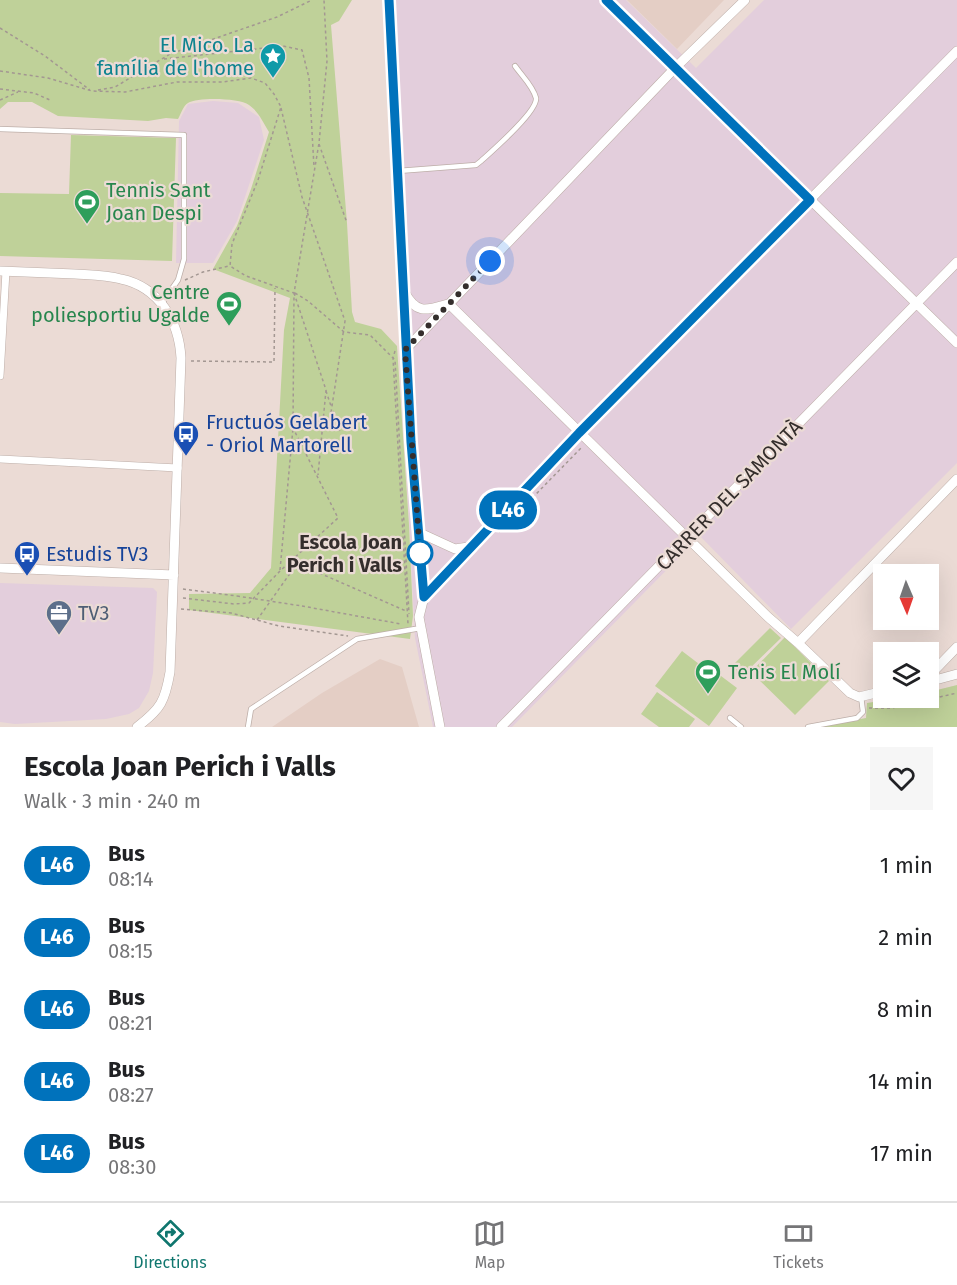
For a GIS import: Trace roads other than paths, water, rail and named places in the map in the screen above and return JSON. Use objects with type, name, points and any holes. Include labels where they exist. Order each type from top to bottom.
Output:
[{"type":"street","points":[[389,0],[404,291],[400,349],[424,597],[419,616],[440,727]]},
{"type":"street","points":[[606,0],[957,343]]},
{"type":"street","points":[[400,349],[449,304],[675,68],[745,0]]},
{"type":"street","points":[[424,597],[475,546],[579,433],[957,51]]},
{"type":"street","name":"CARRER DEL SAMONTÀ","points":[[501,727],[957,262]]},
{"type":"street","points":[[0,376],[3,271],[123,279],[140,286],[162,303],[176,327],[181,347],[170,672],[166,697],[153,715],[137,727]]},
{"type":"street","points":[[404,291],[411,303],[420,309],[429,310],[449,304]]},
{"type":"street","points":[[449,304],[768,617],[850,693],[861,696],[873,693]]},
{"type":"street","points":[[0,459],[178,468]]},
{"type":"street","points":[[798,643],[957,479]]},
{"type":"street","points":[[418,532],[455,549],[475,546]]},
{"type":"street","points":[[0,568],[174,574]]},
{"type":"street","points":[[939,666],[957,647]]},
{"type":"street","points":[[939,679],[957,674]]},
{"type":"lane","points":[[398,171],[476,165],[481,161],[536,103],[531,87],[515,66]]},
{"type":"lane","points":[[0,129],[184,135],[184,259],[178,280],[162,303]]},
{"type":"lane","points":[[248,727],[251,710],[357,639],[421,628]]},
{"type":"lane","points":[[808,727],[857,718],[863,712],[861,696]]},
{"type":"lane","points":[[730,718],[741,727]]},
{"type":"place","name":"El Mico. La família de l'home","points":[[273,79]]},
{"type":"place","name":"Tennis Sant Joan Despi","points":[[87,225]]},
{"type":"place","name":"Centre poliesportiu Ugalde","points":[[229,327]]},
{"type":"place","name":"Fructuós Gelabert - Oriol Martorell","points":[[186,457]]},
{"type":"place","name":"Escola Joan Perich i Valls","points":[[420,553]]},
{"type":"place","name":"Estudis TV3","points":[[27,577]]},
{"type":"place","name":"TV3","points":[[59,636]]},
{"type":"place","name":"Tenis El Molí","points":[[708,695]]}]
